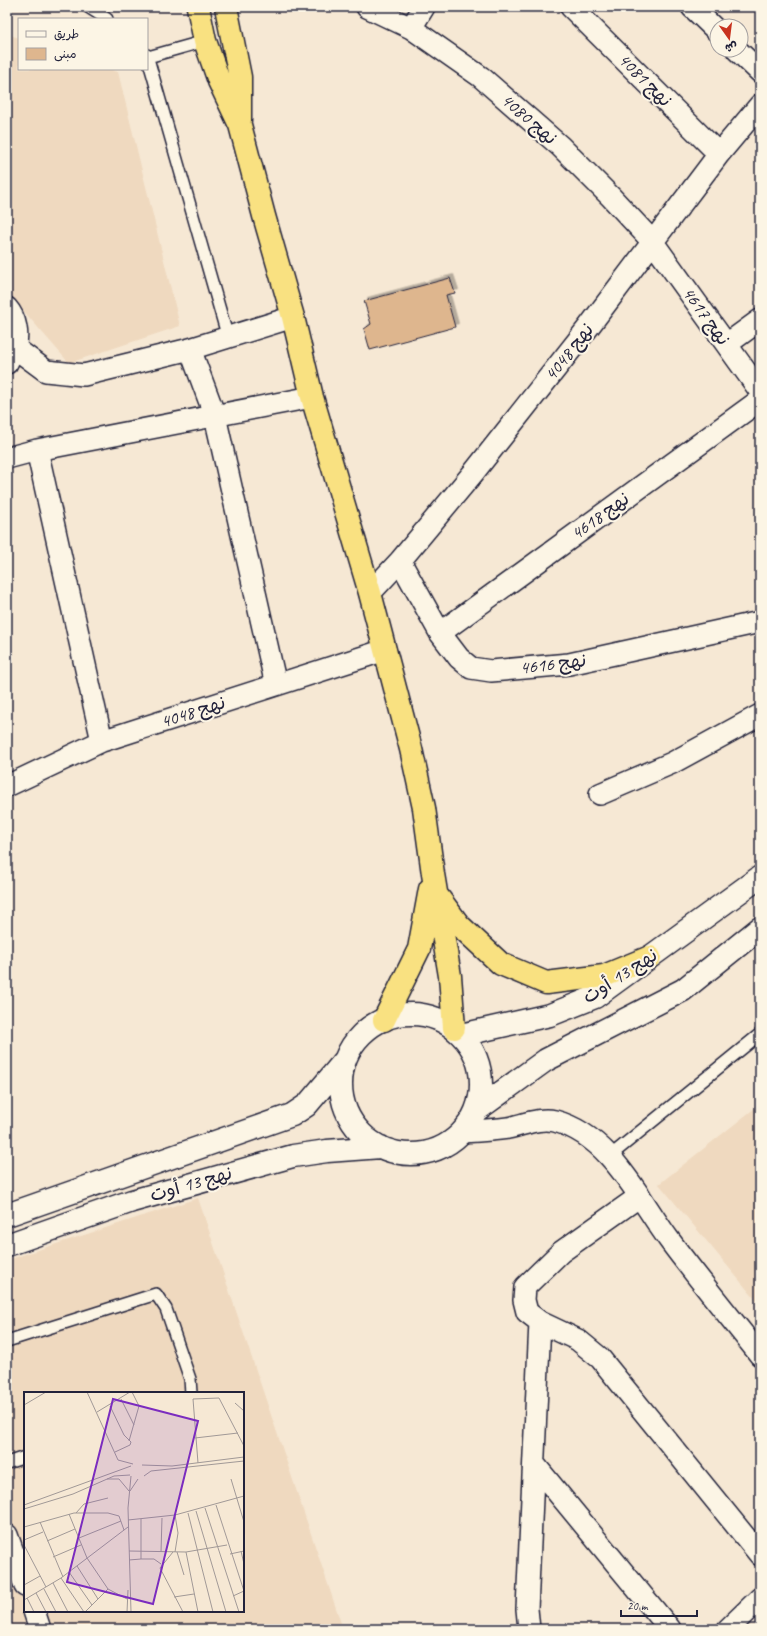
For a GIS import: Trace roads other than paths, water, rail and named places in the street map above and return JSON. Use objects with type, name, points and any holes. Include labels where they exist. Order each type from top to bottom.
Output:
[{"type":"highway","points":[[198,7],[205,41],[219,81],[240,125],[293,317],[312,397],[370,593],[418,776],[450,976],[457,1031]]},
{"type":"highway","points":[[226,7],[240,77],[240,125]]},
{"type":"highway","points":[[435,884],[459,925],[500,964],[546,983],[604,976],[650,957]]},
{"type":"highway","points":[[384,1020],[419,949],[435,884]]},
{"type":"main road","name":"نهج 13 أوت","points":[[457,1031],[550,1015],[595,997],[760,876]]},
{"type":"main road","name":"نهج 13 أوت","points":[[477,1110],[546,1060],[684,990],[760,928]]},
{"type":"main road","points":[[402,1015],[420,1015],[438,1020],[457,1031],[473,1051],[480,1070],[481,1090],[477,1110],[462,1132],[445,1146],[424,1153],[402,1154],[381,1148],[364,1136],[351,1120],[343,1101],[341,1080],[345,1059],[355,1043],[368,1029],[384,1020],[402,1015]]},
{"type":"main road","name":"نهج 13 أوت","points":[[7,1216],[292,1115],[307,1105],[345,1059]]},
{"type":"main road","name":"نهج 13 أوت","points":[[7,1244],[132,1201],[292,1156],[327,1151],[381,1148]]},
{"type":"street","name":"نهج 4080","points":[[367,7],[411,28],[481,77],[560,146],[652,241]]},
{"type":"street","points":[[411,28],[424,7]]},
{"type":"street","name":"نهج 4081","points":[[571,7],[719,154]]},
{"type":"street","points":[[692,7],[709,23]]},
{"type":"street","points":[[745,58],[760,72]]},
{"type":"street","name":"نهج 4048","points":[[370,593],[400,561],[474,472],[587,330],[652,241],[719,154],[760,105]]},
{"type":"street","name":"نهج 4617","points":[[652,241],[760,391]]},
{"type":"street","points":[[7,308],[12,314],[16,328],[11,355],[46,371],[84,375],[190,349],[293,317]]},
{"type":"street","points":[[727,344],[760,320]]},
{"type":"street","points":[[190,349],[215,416],[276,685]]},
{"type":"street","points":[[7,458],[37,450],[312,397]]},
{"type":"street","name":"نهج 4618","points":[[440,633],[760,400]]},
{"type":"street","points":[[37,450],[102,741]]},
{"type":"street","name":"نهج 4616","points":[[400,561],[440,633],[459,658],[471,668],[491,671],[569,664],[760,622]]},
{"type":"street","name":"نهج 4048","points":[[7,786],[102,741],[385,650]]},
{"type":"street","points":[[600,794],[672,763],[760,715]]},
{"type":"street","points":[[462,1132],[509,1128],[530,1122],[553,1120],[571,1126],[592,1139],[610,1156],[670,1240],[760,1355]]},
{"type":"street","points":[[640,1196],[561,1252],[525,1287],[524,1300],[527,1312],[540,1322],[578,1340],[600,1358],[760,1555]]},
{"type":"street","points":[[529,1629],[527,1608],[540,1322]]},
{"type":"street","points":[[534,1464],[670,1629]]},
{"type":"street","points":[[7,1535],[24,1583]]},
{"type":"street","points":[[728,1629],[760,1598]]},
{"type":"street","points":[[34,1612],[40,1629]]},
{"type":"lane","points":[[88,7],[105,18]]},
{"type":"lane","points":[[205,41],[148,56],[191,212],[228,338]]},
{"type":"lane","points":[[610,1156],[760,1034]]},
{"type":"lane","points":[[7,1341],[156,1294],[166,1309],[190,1379],[191,1392]]},
{"type":"lane","points":[[7,1464],[24,1457]]}]
